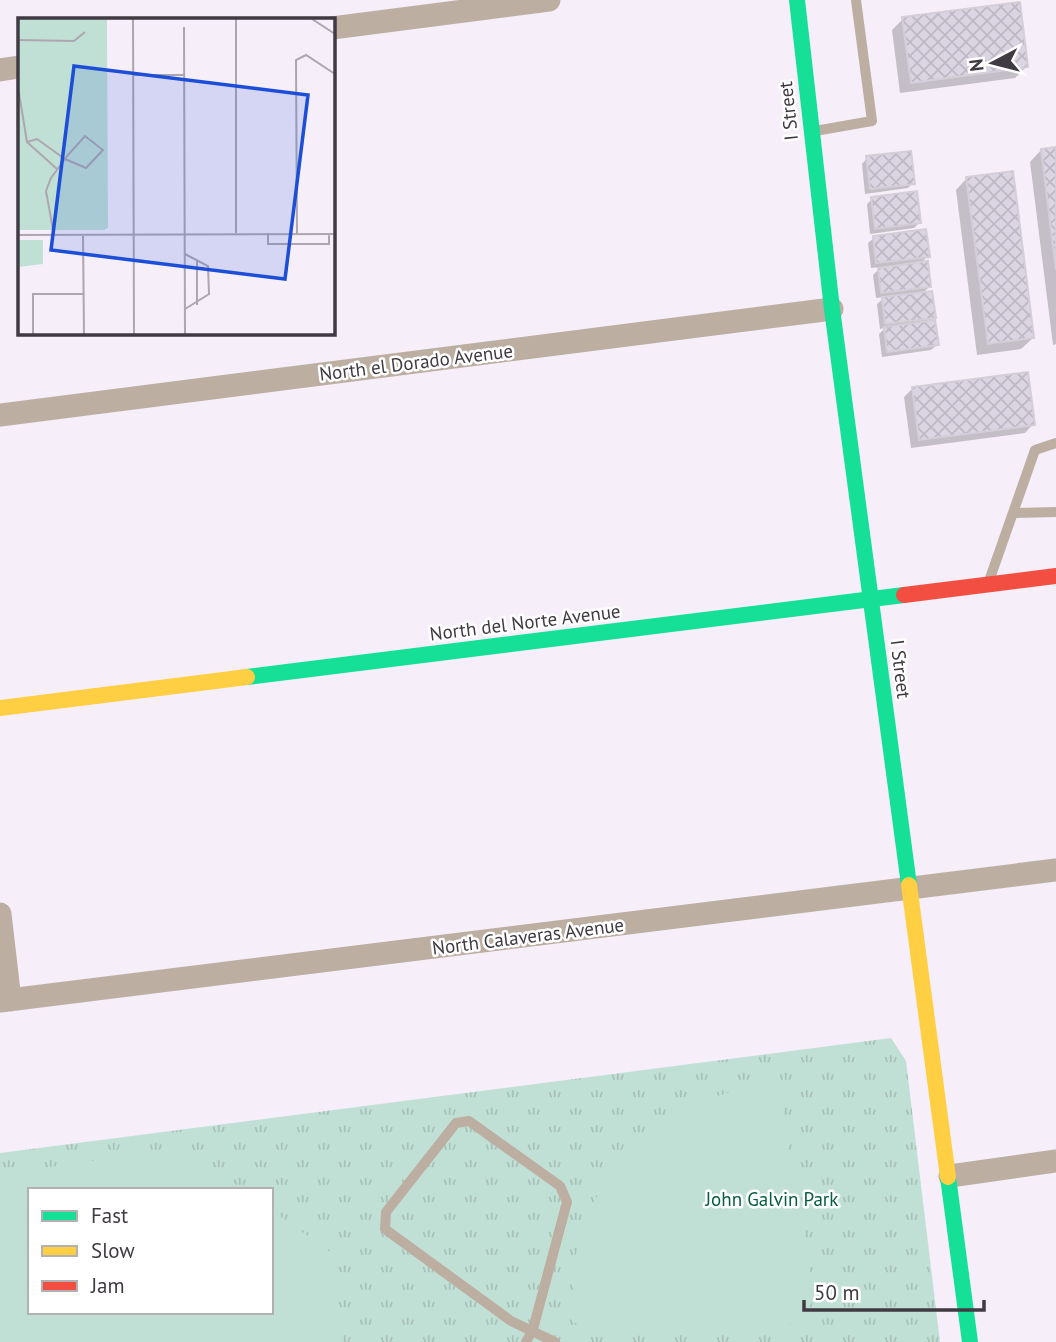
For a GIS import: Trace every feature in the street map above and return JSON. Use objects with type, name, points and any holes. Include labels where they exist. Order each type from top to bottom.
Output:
[{"type":"street","points":[[334,27],[549,0]]},
{"type":"street","name":"I Street","points":[[797,0],[832,309],[908,889],[950,1176],[965,1340]]},
{"type":"street","points":[[0,70],[18,67]]},
{"type":"street","name":"North el Dorado Avenue","points":[[0,415],[832,309]]},
{"type":"street","name":"North del Norte Avenue","points":[[0,708],[1056,576]]},
{"type":"street","name":"North Calaveras Avenue","points":[[5,1000],[1056,870]]},
{"type":"street","points":[[0,914],[5,1000]]},
{"type":"street","points":[[950,1176],[1056,1161]]},
{"type":"lane","points":[[812,131],[872,121],[856,0]]},
{"type":"lane","points":[[987,585],[1035,450],[1056,443]]},
{"type":"lane","points":[[1013,513],[1030,515],[1056,512]]},
{"type":"lane","points":[[526,1342],[533,1329],[568,1202],[560,1186],[469,1121],[456,1123],[386,1212],[385,1229],[511,1321],[533,1329],[555,1342]]},
{"type":"green space","name":"John Galvin Park","points":[[891,1038],[906,1061],[940,1342],[0,1342],[0,1153]]},
{"type":"green space","points":[[777,1080],[815,1300],[789,1325],[722,1333],[592,1337],[571,1319],[576,1255],[588,1216],[598,1195],[623,1157],[638,1140],[670,1115],[709,1099]]},
{"type":"green space","points":[[185,1148],[240,1188],[28,1188],[28,1314],[273,1314],[273,1211],[330,1252],[342,1342],[0,1342],[0,1174]]},
{"type":"building","points":[[1020,2],[1028,67],[911,83],[902,17]]},
{"type":"building","points":[[1056,147],[1056,270],[1041,149]]},
{"type":"building","points":[[911,151],[915,184],[870,189],[866,156]]},
{"type":"building","points":[[1013,171],[1034,338],[988,344],[966,177]]},
{"type":"building","points":[[917,191],[921,223],[875,229],[871,197]]},
{"type":"building","points":[[926,229],[930,257],[876,263],[873,236]]},
{"type":"building","points":[[928,261],[931,287],[881,293],[878,268]]},
{"type":"building","points":[[932,291],[936,318],[885,324],[882,297]]},
{"type":"building","points":[[935,320],[939,345],[887,352],[884,327]]},
{"type":"building","points":[[1028,372],[1035,425],[919,440],[912,387]]},
{"type":"traffic: fast","points":[[797,0],[832,309],[909,885]]},
{"type":"traffic: fast","points":[[247,677],[904,595]]},
{"type":"traffic: fast","points":[[948,1177],[970,1342]]},
{"type":"traffic: slow","points":[[0,708],[247,677]]},
{"type":"traffic: slow","points":[[909,885],[948,1177]]},
{"type":"traffic: jam","points":[[904,595],[1056,576]]}]
